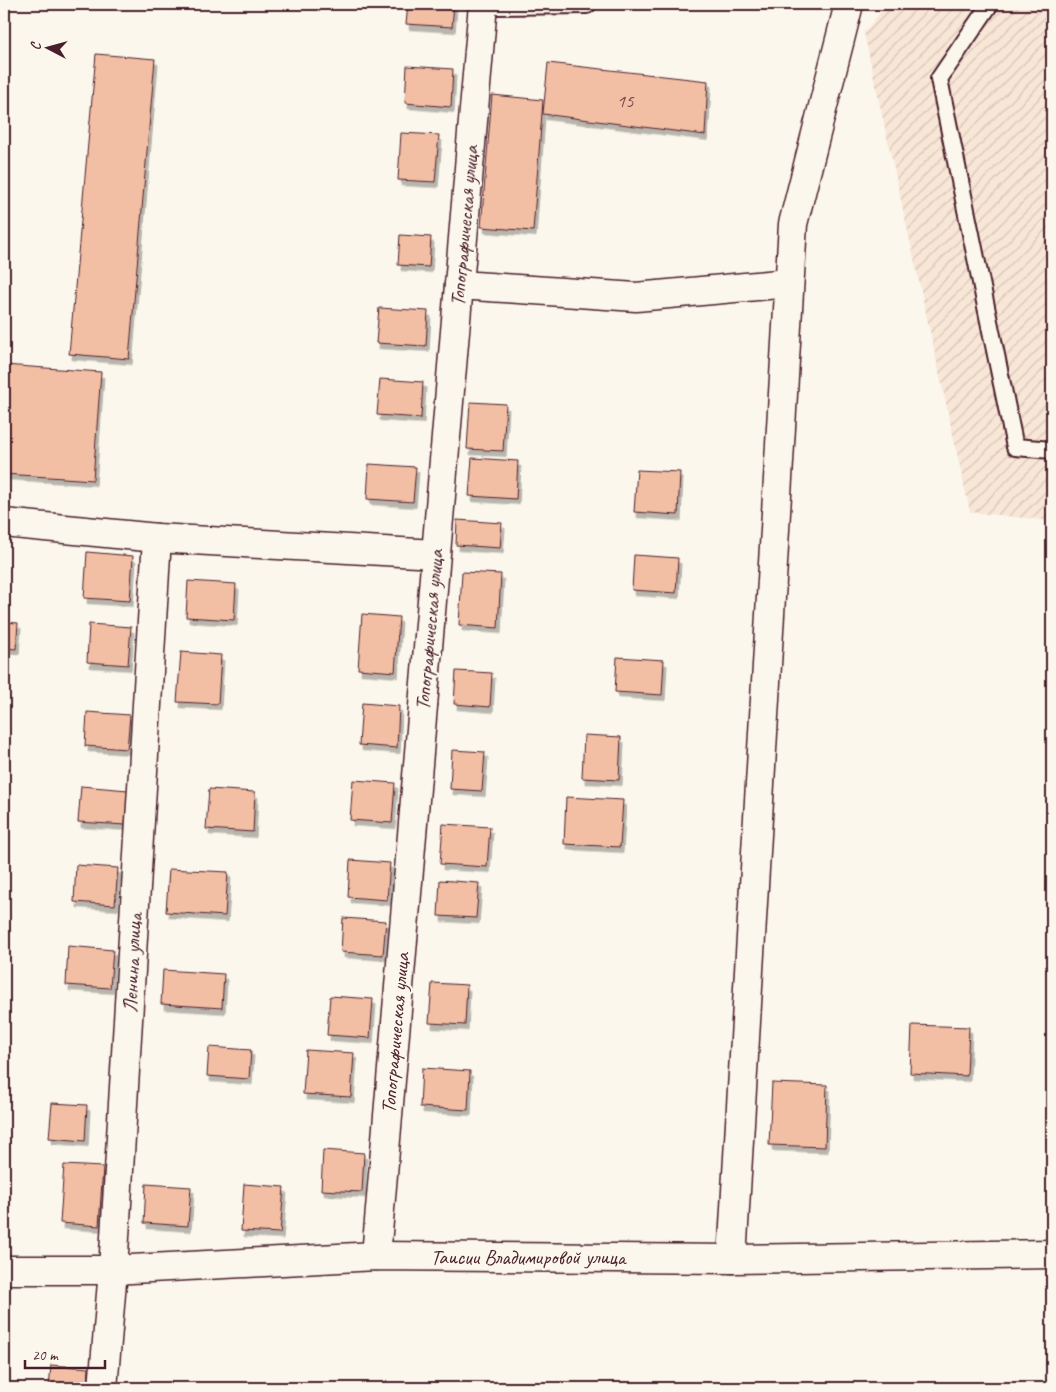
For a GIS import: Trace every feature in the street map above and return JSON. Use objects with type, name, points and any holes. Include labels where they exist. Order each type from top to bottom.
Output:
[{"type":"street","points":[[732,1259],[793,224],[850,4]]},
{"type":"street","name":"Топографическая улица","points":[[376,1256],[483,5]]},
{"type":"street","points":[[459,285],[636,297],[789,284]]},
{"type":"street","points":[[4,523],[157,538],[435,554]]},
{"type":"street","name":"Ленина улица","points":[[103,1388],[113,1270],[157,538]]},
{"type":"street","name":"Таисии Владимировой улица","points":[[4,1270],[113,1270],[376,1256],[732,1259],[1052,1254]]},
{"type":"lane","points":[[483,5],[588,4]]},
{"type":"lane","points":[[990,4],[939,79],[1015,447],[1052,450]]},
{"type":"shaded area","points":[[887,4],[1052,4],[1052,521],[970,512],[864,33]]},
{"type":"building","points":[[408,4],[454,4],[452,27],[406,24]]},
{"type":"building","points":[[96,54],[155,59],[129,359],[69,354]]},
{"type":"building","points":[[548,63],[708,81],[705,135],[543,114]]},
{"type":"building","points":[[407,66],[453,69],[451,107],[405,103]]},
{"type":"building","points":[[492,95],[543,100],[533,231],[481,227]]},
{"type":"building","points":[[401,133],[439,135],[435,182],[398,180]]},
{"type":"building","points":[[400,235],[431,237],[429,267],[398,265]]},
{"type":"building","points":[[379,308],[428,311],[426,346],[376,343]]},
{"type":"building","points":[[4,365],[101,372],[93,480],[4,474]]},
{"type":"building","points":[[380,379],[423,382],[421,418],[377,415]]},
{"type":"building","points":[[470,402],[506,404],[503,451],[467,449]]},
{"type":"building","points":[[472,458],[518,461],[516,499],[469,496]]},
{"type":"building","points":[[369,464],[416,467],[413,502],[367,499]]},
{"type":"building","points":[[637,470],[680,472],[678,515],[634,512]]},
{"type":"building","points":[[457,520],[502,523],[500,548],[456,545]]},
{"type":"building","points":[[87,552],[133,556],[130,601],[84,598]]},
{"type":"building","points":[[634,555],[678,558],[676,593],[632,590]]},
{"type":"building","points":[[462,572],[501,574],[498,628],[459,625]]},
{"type":"building","points":[[188,581],[236,584],[234,620],[186,617]]},
{"type":"building","points":[[362,614],[399,617],[395,672],[358,669]]},
{"type":"building","points":[[4,622],[18,623],[16,649],[4,648]]},
{"type":"building","points":[[89,624],[131,627],[128,665],[87,662]]},
{"type":"building","points":[[181,652],[221,655],[218,704],[177,702]]},
{"type":"building","points":[[617,657],[664,660],[662,695],[615,692]]},
{"type":"building","points":[[456,671],[492,673],[490,707],[454,704]]},
{"type":"building","points":[[362,703],[399,706],[397,748],[359,745]]},
{"type":"building","points":[[87,712],[130,715],[127,749],[85,746]]},
{"type":"building","points":[[584,735],[621,737],[619,780],[582,778]]},
{"type":"building","points":[[452,750],[485,752],[482,791],[450,789]]},
{"type":"building","points":[[353,780],[395,783],[392,823],[350,820]]},
{"type":"building","points":[[81,786],[128,790],[125,825],[78,822]]},
{"type":"building","points":[[209,789],[255,792],[253,832],[206,829]]},
{"type":"building","points":[[566,797],[623,800],[620,847],[564,844]]},
{"type":"building","points":[[443,824],[490,827],[487,867],[440,864]]},
{"type":"building","points":[[350,860],[390,863],[387,900],[348,897]]},
{"type":"building","points":[[76,865],[118,868],[115,905],[74,902]]},
{"type":"building","points":[[169,869],[228,872],[225,916],[166,912]]},
{"type":"building","points":[[440,880],[479,883],[476,918],[438,916]]},
{"type":"building","points":[[343,918],[386,921],[383,955],[341,952]]},
{"type":"building","points":[[68,946],[113,950],[110,988],[66,985]]},
{"type":"building","points":[[163,970],[224,974],[222,1008],[161,1004]]},
{"type":"building","points":[[432,983],[467,985],[465,1025],[429,1023]]},
{"type":"building","points":[[330,996],[373,999],[370,1038],[327,1035]]},
{"type":"building","points":[[912,1025],[969,1027],[967,1076],[910,1073]]},
{"type":"building","points":[[209,1047],[251,1050],[249,1079],[207,1076]]},
{"type":"building","points":[[306,1050],[354,1053],[351,1097],[303,1094]]},
{"type":"building","points":[[422,1068],[470,1071],[468,1110],[420,1107]]},
{"type":"building","points":[[772,1083],[827,1085],[825,1147],[769,1145]]},
{"type":"building","points":[[52,1103],[87,1105],[85,1141],[49,1138]]},
{"type":"building","points":[[323,1150],[364,1153],[362,1192],[321,1190]]},
{"type":"building","points":[[64,1165],[103,1167],[99,1226],[60,1223]]},
{"type":"building","points":[[146,1184],[191,1187],[188,1226],[144,1223]]},
{"type":"building","points":[[244,1184],[284,1187],[280,1233],[241,1231]]},
{"type":"building","points":[[51,1365],[89,1368],[88,1388],[49,1388]]}]
